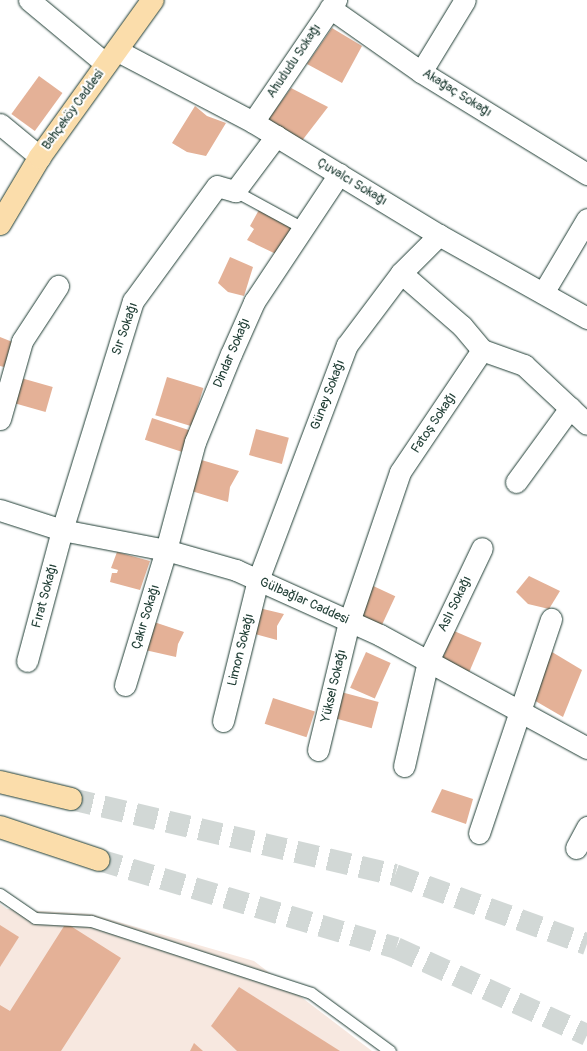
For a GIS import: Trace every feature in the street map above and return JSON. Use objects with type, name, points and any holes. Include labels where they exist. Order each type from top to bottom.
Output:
[{"type":"main road","name":"Bahçeköy Caddesi","points":[[0,224],[40,157],[153,0]]},
{"type":"main road","points":[[0,782],[71,799]]},
{"type":"main road","points":[[0,827],[99,860]]},
{"type":"street","name":"Çuvalcı Sokağı","points":[[29,0],[111,57],[253,122],[439,235],[587,318]]},
{"type":"street","points":[[421,72],[465,0]]},
{"type":"street","name":"Akağaç Sokağı","points":[[333,4],[421,72],[587,174]]},
{"type":"street","name":"Ahududu Sokağı","points":[[253,122],[333,4]]},
{"type":"street","points":[[0,124],[40,157]]},
{"type":"street","points":[[234,190],[276,136]]},
{"type":"street","name":"Dindar Sokağı","points":[[166,550],[195,442],[254,302],[338,174]]},
{"type":"street","name":"Sır Sokağı","points":[[62,530],[132,302],[217,186],[234,190]]},
{"type":"street","points":[[543,293],[587,219]]},
{"type":"street","name":"Güney Sokağı","points":[[258,580],[347,345],[402,272],[439,235]]},
{"type":"street","points":[[402,272],[462,326],[482,350],[524,365],[587,424]]},
{"type":"street","points":[[0,419],[22,341],[58,286]]},
{"type":"street","name":"Fatoş Sokağı","points":[[349,622],[400,472],[482,350]]},
{"type":"street","points":[[516,482],[570,408]]},
{"type":"street","name":"Gülbağlar Caddesi","points":[[0,510],[62,530],[166,550],[236,570],[349,622],[428,661],[518,711],[584,741]]},
{"type":"street","name":"Fırat Sokağı","points":[[27,661],[62,530]]},
{"type":"street","name":"Aslı Sokağı","points":[[404,766],[428,661],[482,548]]},
{"type":"street","name":"Çakır Sokağı","points":[[125,685],[166,550]]},
{"type":"street","name":"Limon Sokağı","points":[[223,721],[258,580]]},
{"type":"street","points":[[479,833],[518,711],[551,619]]},
{"type":"street","name":"Yüksel Sokağı","points":[[318,750],[349,622]]},
{"type":"street","points":[[576,848],[587,827]]},
{"type":"lane","points":[[234,190],[303,228]]},
{"type":"lane","points":[[0,894],[36,918],[91,921],[311,993],[390,1051]]},
{"type":"shaded area","points":[[0,904],[7,909],[91,914],[254,961],[372,1051],[0,1051]]},
{"type":"building","points":[[332,28],[362,46],[342,83],[307,64]]},
{"type":"building","points":[[39,76],[62,93],[35,131],[11,114]]},
{"type":"building","points":[[291,88],[328,107],[301,142],[267,121]]},
{"type":"building","points":[[195,106],[207,116],[226,123],[206,156],[187,152],[172,143]]},
{"type":"building","points":[[260,208],[294,228],[276,254],[247,240],[254,229],[250,226]]},
{"type":"building","points":[[230,257],[253,267],[244,296],[228,292],[218,283]]},
{"type":"building","points":[[0,337],[15,343],[4,367],[0,366]]},
{"type":"building","points":[[167,377],[203,388],[192,426],[155,415]]},
{"type":"building","points":[[21,378],[53,387],[46,412],[14,403]]},
{"type":"building","points":[[152,418],[191,431],[184,453],[145,440]]},
{"type":"building","points":[[256,429],[289,438],[282,464],[249,455]]},
{"type":"building","points":[[198,459],[239,471],[230,487],[228,502],[188,490]]},
{"type":"building","points":[[117,552],[150,561],[140,590],[110,582],[112,573],[117,573],[118,570],[111,568]]},
{"type":"building","points":[[529,576],[560,591],[549,609],[528,604],[516,592]]},
{"type":"building","points":[[369,584],[395,596],[379,631],[353,618]]},
{"type":"building","points":[[259,608],[284,614],[277,626],[277,640],[251,633]]},
{"type":"building","points":[[154,622],[184,632],[178,644],[176,657],[145,650]]},
{"type":"building","points":[[454,631],[482,643],[469,672],[441,660]]},
{"type":"building","points":[[366,652],[391,663],[375,699],[350,688]]},
{"type":"building","points":[[552,652],[582,670],[563,717],[532,699]]},
{"type":"building","points":[[341,692],[379,702],[372,728],[334,718]]},
{"type":"building","points":[[273,698],[315,712],[307,737],[265,724]]},
{"type":"building","points":[[442,789],[473,799],[466,824],[431,812]]},
{"type":"building","points":[[66,923],[121,958],[61,1051],[0,1051],[0,1005],[10,1011]]},
{"type":"building","points":[[0,925],[19,937],[0,967]]},
{"type":"building","points":[[239,987],[340,1051],[237,1051],[211,1026]]},
{"type":"building","points":[[194,1043],[203,1051],[190,1051]]},
{"type":"tunnel","points":[[71,799],[395,875],[587,944]]},
{"type":"tunnel","points":[[99,860],[396,948],[587,1035]]}]
